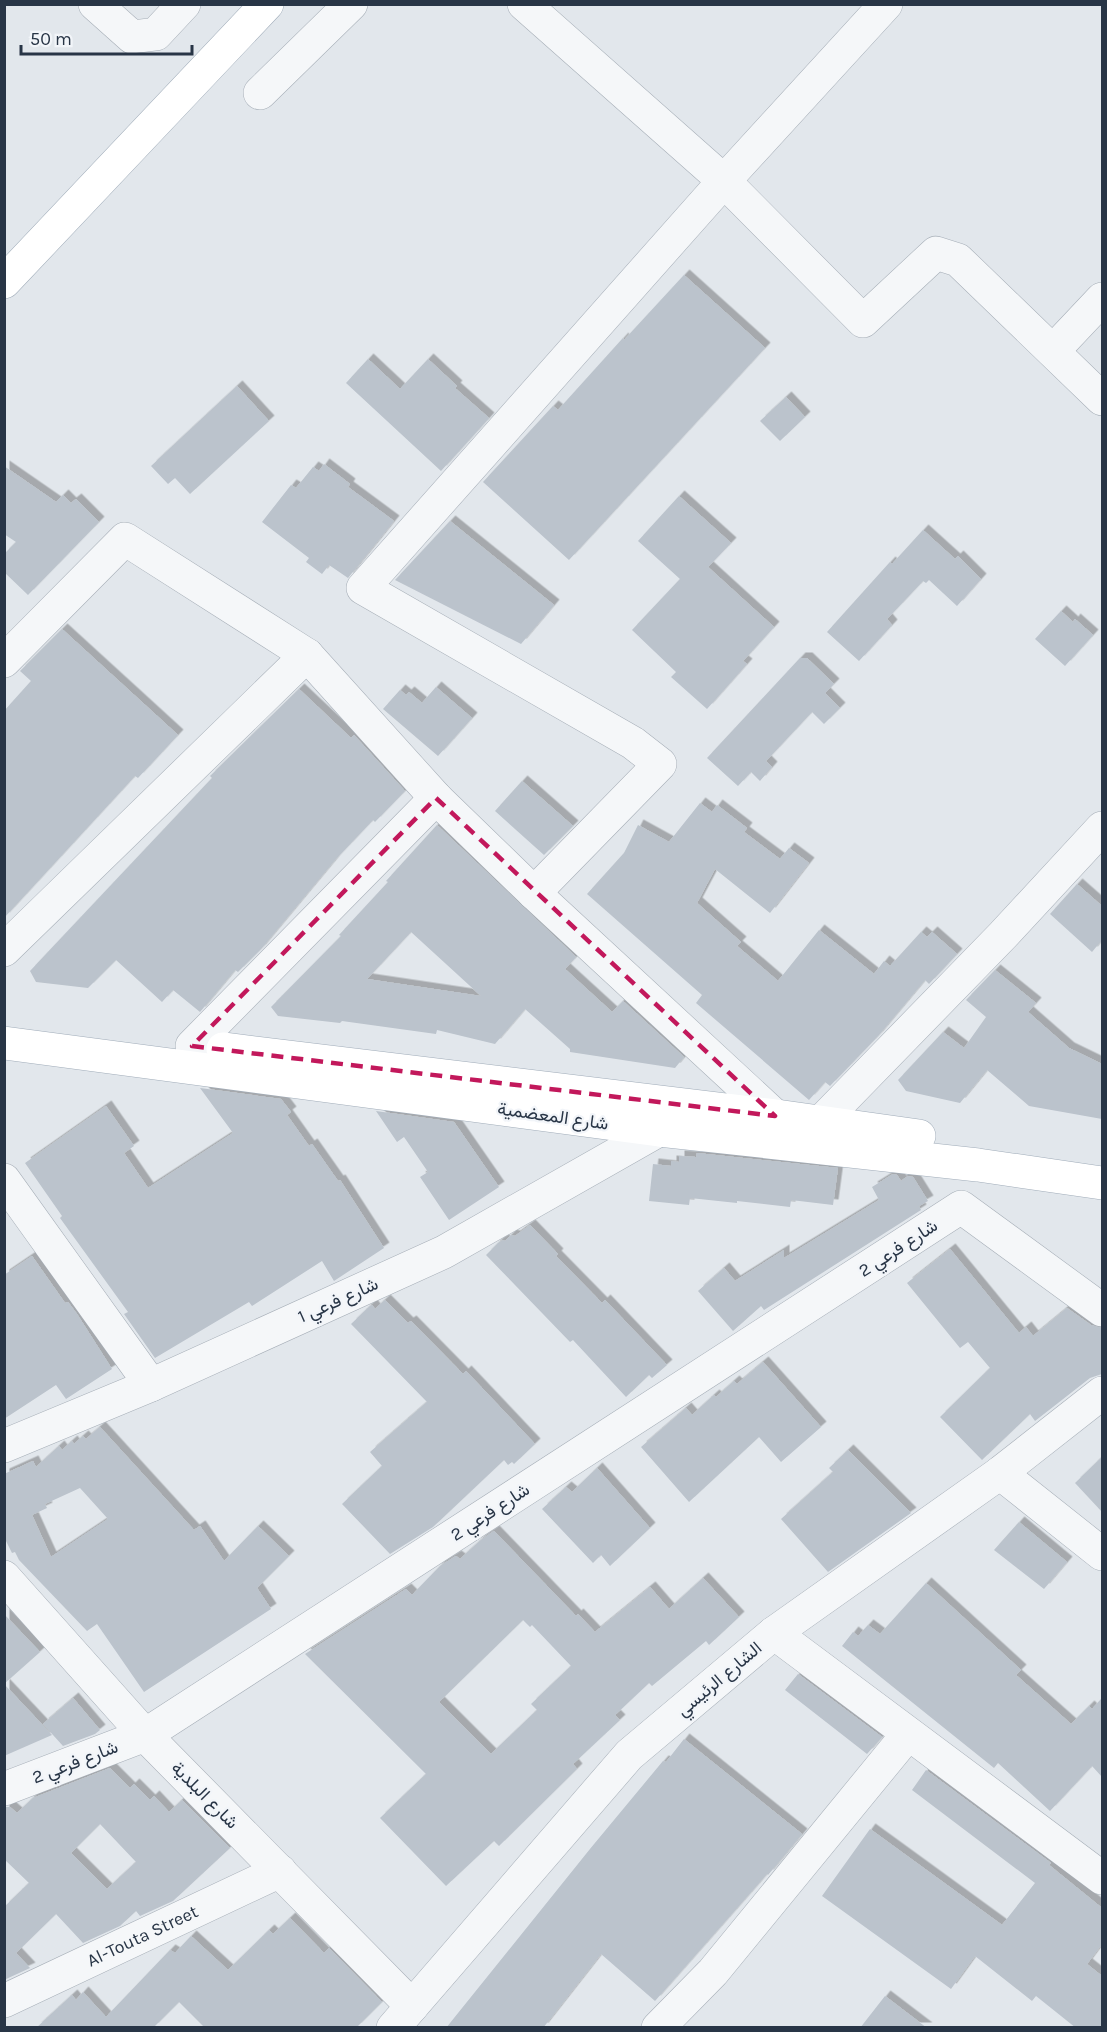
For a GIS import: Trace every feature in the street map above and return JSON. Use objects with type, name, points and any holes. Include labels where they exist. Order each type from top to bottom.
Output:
[{"type":"main road","points":[[4,282],[267,4]]},
{"type":"main road","name":"شارع المعضمية","points":[[4,1021],[192,1046],[775,1116],[819,1124],[1102,1160]]},
{"type":"main road","name":"شارع المعضمية","points":[[4,1043],[659,1130],[978,1165],[1102,1183]]},
{"type":"street","points":[[95,4],[132,37],[156,34],[184,4]]},
{"type":"street","points":[[260,93],[351,4]]},
{"type":"street","points":[[524,4],[724,181],[863,321],[936,253],[958,260],[1102,399]]},
{"type":"street","points":[[534,893],[660,764],[633,742],[363,588],[724,181],[886,4]]},
{"type":"street","points":[[1053,351],[1102,299]]},
{"type":"street","points":[[4,661],[125,539],[307,655],[435,798],[775,1116]]},
{"type":"street","points":[[4,950],[307,655]]},
{"type":"street","points":[[192,1046],[435,798]]},
{"type":"street","points":[[819,1124],[1003,935],[1102,828]]},
{"type":"street","name":"شارع فرعي 1","points":[[4,1446],[151,1385],[444,1252],[659,1130]]},
{"type":"street","points":[[4,1180],[151,1385]]},
{"type":"street","name":"شارع فرعي 2","points":[[4,1789],[145,1735],[961,1207],[1102,1310]]},
{"type":"street","name":"الشارع الرئيسي","points":[[402,2017],[629,1755],[774,1633],[1000,1473],[1102,1393]]},
{"type":"street","points":[[1000,1473],[1102,1554]]},
{"type":"street","name":"شارع البلدية","points":[[4,1577],[145,1735],[280,1871],[402,2017]]},
{"type":"street","points":[[774,1633],[1102,1878]]},
{"type":"street","points":[[658,2028],[713,1972],[908,1734]]},
{"type":"street","name":"Al-Touta Street","points":[[4,2001],[280,1871]]},
{"type":"highlighted area","points":[[436,798],[775,1116],[192,1046]]},
{"type":"building","points":[[684,275],[765,348],[569,560],[483,482],[553,406],[558,410]]},
{"type":"building","points":[[368,359],[400,389],[428,359],[457,386],[455,388],[489,418],[441,471],[346,383]]},
{"type":"building","points":[[237,386],[269,421],[190,494],[175,478],[168,484],[151,466]]},
{"type":"building","points":[[786,397],[805,417],[780,441],[760,421]]},
{"type":"building","points":[[324,464],[350,484],[348,487],[394,521],[348,578],[329,565],[322,574],[306,562],[309,558],[262,522],[291,485],[296,488],[313,467],[319,471]]},
{"type":"building","points":[[4,466],[56,502],[63,495],[71,503],[76,499],[99,522],[28,595],[4,572],[4,554],[16,542],[4,534]]},
{"type":"building","points":[[679,496],[731,543],[708,567],[774,627],[743,661],[747,664],[707,709],[671,677],[676,672],[632,630],[680,579],[638,541]]},
{"type":"building","points":[[450,521],[554,605],[521,644],[395,580]]},
{"type":"building","points":[[923,530],[955,559],[958,556],[981,579],[957,606],[929,580],[926,583],[923,581],[887,619],[892,625],[859,661],[827,632],[890,562],[892,564]]},
{"type":"building","points":[[1061,611],[1073,622],[1075,619],[1093,635],[1065,666],[1035,639]]},
{"type":"building","points":[[62,629],[178,735],[138,778],[135,776],[4,918],[4,711],[31,681],[20,671]]},
{"type":"building","points":[[800,658],[807,658],[834,684],[825,693],[840,708],[824,724],[812,712],[766,761],[772,767],[760,781],[751,772],[738,786],[707,758]]},
{"type":"building","points":[[436,687],[472,718],[438,756],[383,709],[400,690],[406,695],[409,692],[422,703]]},
{"type":"building","points":[[299,689],[351,738],[354,735],[405,791],[375,822],[373,820],[335,860],[261,949],[238,972],[235,970],[200,1012],[173,990],[162,1002],[116,960],[88,988],[36,982],[30,971],[212,778],[210,776]]},
{"type":"building","points":[[522,781],[573,826],[544,855],[495,811]]},
{"type":"building","points":[[700,803],[712,812],[717,805],[747,828],[744,832],[780,859],[789,848],[809,863],[770,913],[715,869],[697,903],[741,942],[737,946],[778,981],[819,930],[874,974],[884,961],[890,966],[921,932],[927,937],[932,932],[957,954],[929,984],[925,980],[878,1036],[830,1086],[825,1082],[809,1100],[696,1003],[702,995],[587,894],[624,853],[638,825],[669,842]]},
{"type":"building","points":[[437,825],[576,957],[565,969],[612,1012],[623,1001],[684,1057],[675,1068],[570,1052],[570,1049],[525,1009],[495,1044],[437,1030],[436,1034],[342,1021],[340,1023],[278,1016],[271,1007],[341,936],[339,935],[388,882],[386,881]],"holes":[[[411,932],[481,996],[367,979]]]},
{"type":"building","points":[[1077,884],[1102,906],[1102,940],[1092,952],[1050,914]]},
{"type":"building","points":[[995,970],[1036,1003],[1028,1012],[1069,1048],[1102,1064],[1102,1119],[1029,1106],[987,1070],[960,1103],[906,1091],[898,1080],[943,1032],[964,1048],[986,1017],[966,1000]]},
{"type":"building","points":[[200,1088],[281,1099],[291,1112],[287,1115],[309,1146],[312,1144],[338,1181],[340,1180],[384,1248],[334,1281],[322,1261],[252,1306],[249,1302],[155,1358],[124,1314],[128,1312],[60,1218],[62,1216],[25,1163],[106,1106],[134,1146],[124,1153],[148,1188],[233,1133]]},
{"type":"building","points":[[376,1111],[454,1122],[499,1187],[449,1220],[420,1177],[428,1172],[404,1137],[397,1142]]},
{"type":"building","points":[[697,1153],[838,1168],[833,1205],[791,1200],[790,1207],[690,1198],[689,1205],[649,1201],[653,1164],[671,1166],[671,1161],[679,1162],[679,1156],[696,1157]]},
{"type":"building","points":[[893,1174],[897,1175],[901,1181],[908,1176],[913,1177],[928,1201],[919,1206],[921,1210],[764,1310],[761,1306],[733,1331],[698,1291],[724,1268],[735,1281],[784,1250],[784,1258],[879,1200],[872,1187]]},
{"type":"building","points":[[530,1225],[558,1254],[556,1256],[602,1303],[605,1300],[667,1365],[652,1378],[649,1375],[626,1397],[573,1340],[570,1342],[486,1255],[498,1243],[505,1241],[511,1235],[515,1236]]},
{"type":"building","points":[[950,1249],[1019,1333],[1026,1327],[1033,1336],[1067,1308],[1091,1325],[1102,1328],[1102,1374],[1090,1378],[1035,1421],[1030,1414],[982,1460],[940,1417],[990,1368],[968,1342],[960,1348],[907,1283]]},
{"type":"building","points":[[32,1256],[65,1303],[68,1302],[77,1314],[112,1369],[66,1399],[56,1385],[4,1419],[4,1275]]},
{"type":"building","points":[[385,1300],[408,1323],[411,1321],[463,1374],[466,1371],[535,1444],[514,1464],[512,1462],[508,1465],[504,1460],[433,1527],[390,1554],[342,1504],[382,1466],[370,1452],[427,1402],[351,1324],[370,1306],[372,1305],[375,1309]]},
{"type":"building","points":[[763,1362],[821,1427],[781,1462],[759,1437],[689,1502],[641,1447],[686,1408],[692,1415],[714,1395],[716,1397],[734,1381],[737,1384]]},
{"type":"building","points":[[100,1427],[194,1530],[200,1526],[224,1561],[258,1526],[289,1556],[257,1588],[271,1609],[144,1692],[97,1624],[87,1631],[19,1560],[15,1552],[12,1553],[4,1537],[4,1474],[33,1461],[36,1467],[59,1446],[62,1450],[72,1441],[74,1444],[83,1436],[86,1439]],"holes":[[[80,1488],[108,1519],[51,1557],[32,1515],[47,1508],[45,1504]]]},
{"type":"building","points":[[848,1450],[911,1513],[828,1572],[781,1519],[833,1472],[829,1468]]},
{"type":"building","points":[[1102,1457],[1102,1512],[1075,1483]]},
{"type":"building","points":[[597,1468],[650,1528],[610,1566],[601,1555],[593,1563],[542,1509],[566,1487],[572,1492]]},
{"type":"building","points":[[1019,1522],[1067,1562],[1044,1589],[994,1550]]},
{"type":"building","points":[[494,1531],[576,1616],[578,1614],[595,1632],[650,1587],[669,1609],[703,1578],[739,1617],[709,1645],[706,1641],[652,1686],[649,1683],[615,1715],[620,1720],[573,1764],[577,1769],[499,1846],[494,1841],[446,1886],[380,1818],[426,1774],[305,1654],[406,1589],[412,1595],[440,1566],[456,1556],[460,1559]],"holes":[[[523,1620],[530,1627],[532,1625],[571,1666],[531,1704],[537,1710],[491,1754],[439,1702]]]},
{"type":"building","points":[[926,1583],[1021,1670],[1016,1675],[1071,1724],[1089,1706],[1092,1709],[1102,1698],[1102,1777],[1092,1766],[1050,1811],[998,1763],[994,1768],[842,1646],[853,1632],[858,1636],[868,1625],[880,1634]]},
{"type":"building","points":[[4,1614],[40,1652],[4,1684]]},
{"type":"building","points":[[798,1674],[882,1737],[867,1754],[785,1690]]},
{"type":"building","points":[[4,1684],[52,1735],[4,1756]]},
{"type":"building","points":[[73,1698],[100,1730],[63,1746],[43,1724]]},
{"type":"building","points":[[684,1739],[802,1834],[655,2001],[601,1954],[543,2028],[446,2028],[590,1849]]},
{"type":"building","points":[[110,1768],[130,1788],[134,1784],[150,1800],[154,1796],[169,1812],[182,1800],[230,1848],[173,1901],[140,1916],[136,1911],[120,1926],[83,1943],[56,1914],[16,1953],[30,1968],[4,1980],[4,1907],[29,1883],[4,1859],[4,1807],[10,1807],[17,1813],[33,1798]],"holes":[[[100,1824],[136,1862],[107,1889],[71,1853]]]},
{"type":"building","points":[[926,1770],[1051,1863],[1049,1865],[1102,1908],[1102,1944],[1087,1964],[1102,1976],[1102,2028],[1076,2028],[1036,1996],[1032,2001],[975,1956],[951,1989],[822,1896],[870,1829],[1002,1925],[1035,1883],[912,1790]]},
{"type":"building","points":[[290,1918],[324,1953],[329,1948],[382,2002],[356,2028],[205,2028],[179,2002],[153,2028],[36,2028],[72,1995],[76,2000],[83,1992],[106,2017],[170,1950],[175,1953],[191,1936],[228,1970],[269,1930],[273,1934]]},
{"type":"building","points":[[885,1996],[927,2028],[860,2028]]}]
